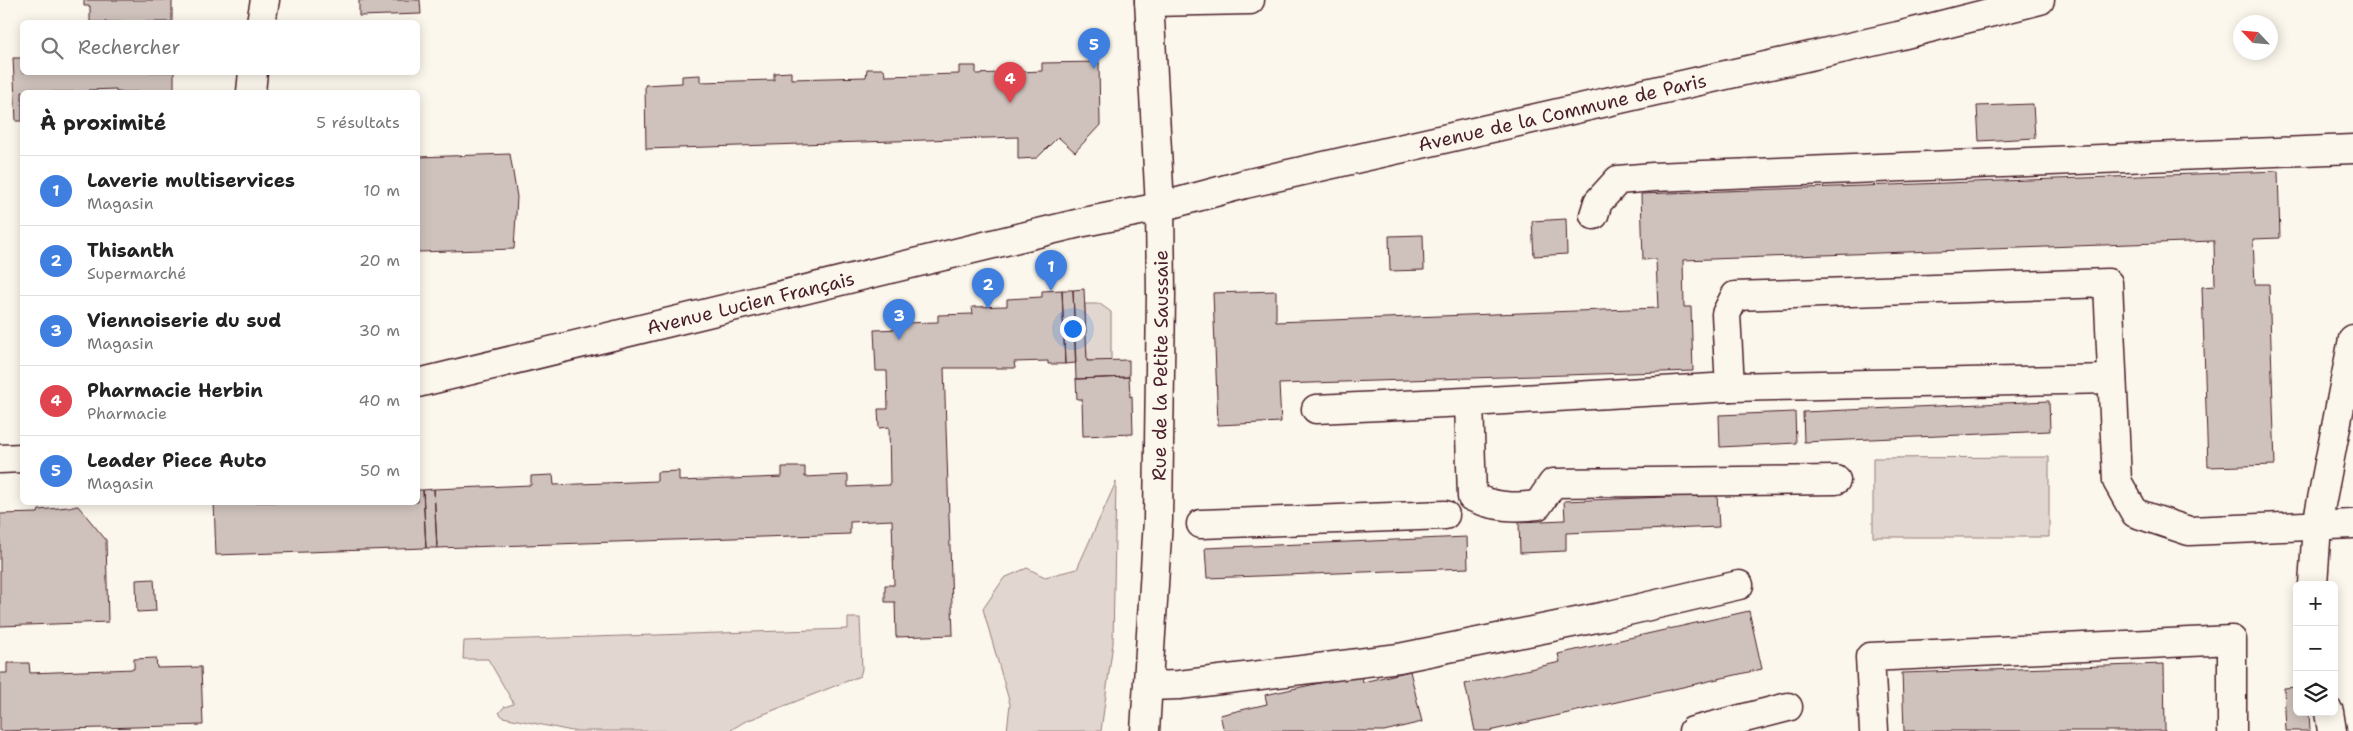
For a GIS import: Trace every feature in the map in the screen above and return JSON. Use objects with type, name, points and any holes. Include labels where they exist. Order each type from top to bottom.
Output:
[{"type":"street","points":[[261,20],[265,0]]},
{"type":"street","points":[[1149,1],[1250,0]]},
{"type":"street","name":"Avenue de la Commune de Paris","points":[[1084,222],[1160,207],[1245,184],[1898,36],[2040,0]]},
{"type":"street","name":"Rue de la Petite Saussaie","points":[[1145,731],[1158,520],[1161,295],[1160,207],[1149,1]]},
{"type":"street","points":[[251,90],[253,75]]},
{"type":"street","points":[[1594,215],[1598,202],[1618,180],[1653,177],[2353,149]]},
{"type":"street","name":"Avenue Lucien Français","points":[[420,384],[1084,222]]},
{"type":"street","points":[[1730,386],[1726,314],[1735,296],[2108,282],[2117,481],[2135,513],[2189,531],[2353,524]]},
{"type":"street","points":[[2313,581],[2317,525],[2353,339]]},
{"type":"street","points":[[1316,409],[1730,386],[2112,379]]},
{"type":"street","points":[[1469,402],[1472,497],[1489,504],[1517,508],[1538,504],[1553,483],[1836,480]]},
{"type":"street","points":[[0,460],[20,458]]},
{"type":"street","points":[[1201,524],[1445,515]]},
{"type":"street","points":[[1149,686],[1179,685],[1399,658],[1606,616],[1739,585]]},
{"type":"street","points":[[1874,731],[1870,657],[2232,640],[2232,731]]},
{"type":"street","points":[[1693,731],[1788,707]]},
{"type":"street","points":[[2330,716],[2332,731]]},
{"type":"shaded area","points":[[1085,304],[1100,304],[1111,312],[1111,361],[1087,361]]},
{"type":"shaded area","points":[[2049,457],[2049,537],[1873,537],[1873,458]]},
{"type":"shaded area","points":[[1116,482],[1113,643],[1101,731],[1007,731],[1010,704],[983,609],[1004,578],[1027,568],[1045,577],[1077,569]]},
{"type":"shaded area","points":[[848,618],[860,618],[862,669],[860,676],[744,722],[729,731],[572,731],[503,717],[499,713],[504,707],[514,704],[488,659],[463,659],[464,641],[848,629]]},
{"type":"building","points":[[84,0],[172,0],[172,20],[90,20],[90,6],[84,6]]},
{"type":"building","points":[[359,0],[420,0],[421,14],[359,16]]},
{"type":"building","points":[[13,58],[20,58],[20,75],[174,75],[174,90],[20,90],[20,121],[16,121]]},
{"type":"building","points":[[1099,62],[1100,125],[1075,152],[1058,137],[1037,158],[1018,159],[1018,137],[646,149],[645,85],[682,83],[682,76],[700,75],[700,82],[774,80],[774,73],[791,72],[791,79],[866,77],[867,69],[884,69],[885,76],[959,74],[959,66],[976,66],[976,74],[1042,71],[1042,63]]},
{"type":"building","points":[[2033,104],[2035,138],[1979,141],[1977,106]]},
{"type":"building","points":[[510,154],[517,197],[514,249],[420,252],[420,157]]},
{"type":"building","points":[[2278,171],[2280,238],[2253,239],[2255,284],[2269,284],[2275,465],[2208,467],[2202,287],[2215,286],[2214,241],[1683,260],[1684,307],[1691,307],[1693,371],[1279,384],[1281,422],[1218,425],[1213,293],[1276,291],[1276,322],[1658,308],[1656,259],[1643,260],[1641,194]]},
{"type":"building","points":[[1566,219],[1567,254],[1534,256],[1532,221]]},
{"type":"building","points":[[1423,235],[1424,270],[1390,271],[1389,236]]},
{"type":"building","points":[[1084,289],[1087,361],[1129,360],[1129,377],[1076,379],[1073,290]]},
{"type":"building","points":[[1062,290],[1073,290],[1076,363],[1065,364]]},
{"type":"building","points":[[1062,290],[1065,364],[1048,364],[1048,361],[1014,362],[1015,368],[944,368],[953,635],[896,637],[895,602],[885,602],[885,585],[894,585],[892,520],[850,522],[850,534],[437,548],[434,489],[531,485],[531,476],[553,475],[554,485],[657,481],[657,472],[679,471],[679,481],[782,477],[782,467],[805,467],[805,477],[848,475],[848,487],[890,485],[889,427],[879,428],[878,409],[888,409],[887,371],[876,371],[874,330],[903,329],[902,323],[938,322],[938,315],[973,314],[972,307],[1007,306],[1007,299],[1042,297],[1042,291]]},
{"type":"building","points":[[1129,377],[1130,397],[1132,396],[1133,434],[1083,436],[1082,399],[1077,399],[1076,379]]},
{"type":"building","points":[[2049,401],[2050,431],[1804,442],[1803,412]]},
{"type":"building","points":[[1795,412],[1796,443],[1720,447],[1719,415]]},
{"type":"building","points":[[434,489],[437,548],[426,548],[423,490]]},
{"type":"building","points":[[420,490],[423,490],[426,548],[216,555],[214,505],[420,505]]},
{"type":"building","points":[[1717,495],[1719,527],[1566,533],[1566,551],[1520,553],[1519,522],[1565,520],[1564,501]]},
{"type":"building","points":[[78,506],[106,540],[108,622],[0,626],[0,514],[38,513],[39,510]]},
{"type":"building","points":[[1467,537],[1468,568],[1207,578],[1205,548]]},
{"type":"building","points":[[154,579],[156,611],[137,612],[136,580]]},
{"type":"building","points":[[1749,611],[1762,669],[1489,731],[1475,731],[1465,684],[1560,662],[1558,654]]},
{"type":"building","points":[[156,658],[157,668],[201,667],[203,725],[0,731],[0,673],[7,673],[7,663],[29,663],[30,673],[134,669],[134,659]]},
{"type":"building","points":[[2164,664],[2165,731],[1904,731],[1902,673]]},
{"type":"building","points":[[1410,671],[1422,722],[1384,731],[1224,731],[1220,715],[1267,704],[1265,695],[1361,674],[1363,682]]},
{"type":"building","points":[[2293,687],[2293,716],[2309,716],[2310,731],[2286,731],[2284,688]]},
{"type":"place","name":"Leader Piece Auto","points":[[1094,69]]},
{"type":"place","name":"Pharmacie Herbin","points":[[1010,103]]},
{"type":"place","name":"Laverie multiservices","points":[[1051,291]]},
{"type":"place","name":"Thisanth","points":[[988,309]]},
{"type":"place","name":"Viennoiserie du sud","points":[[899,340]]}]
